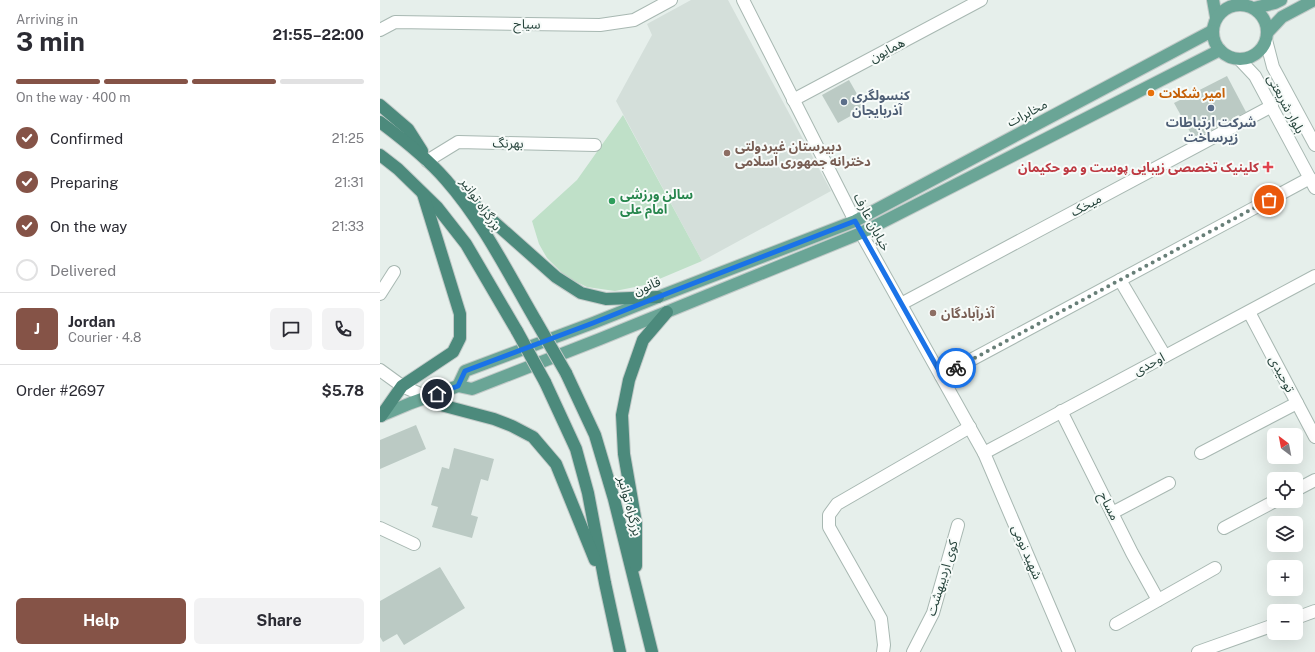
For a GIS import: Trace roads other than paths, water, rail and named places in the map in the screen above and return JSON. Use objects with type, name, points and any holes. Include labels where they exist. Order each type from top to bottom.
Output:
[{"type":"highway","points":[[380,105],[408,129],[427,161]]},
{"type":"highway","name":"بزرگراه توانیر","points":[[380,122],[403,139],[446,180],[478,222],[566,373],[595,435],[614,499],[652,652]]},
{"type":"highway","points":[[380,156],[398,169],[437,207],[466,244],[545,382],[576,449],[588,493],[620,652]]},
{"type":"highway","points":[[380,162],[398,169]]},
{"type":"highway","points":[[446,180],[556,277],[581,293],[606,299],[658,297]]},
{"type":"highway","points":[[380,416],[402,386],[453,352],[460,338],[460,314],[423,194]]},
{"type":"highway","points":[[636,583],[636,523],[624,454],[622,415],[629,380],[643,340],[667,312]]},
{"type":"highway","points":[[427,397],[434,403],[512,426],[533,438],[556,464],[605,583]]},
{"type":"main road","points":[[1212,0],[1216,17]]},
{"type":"main road","points":[[1281,0],[1275,4],[1241,4],[1227,8],[1221,12],[1216,17],[1212,31],[1213,38],[1220,50],[1225,55],[1239,59],[1253,56],[1263,46],[1267,36],[1282,17],[1314,0]]},
{"type":"main road","points":[[1248,5],[1260,13],[1264,19],[1267,36]]},
{"type":"main road","name":"مخابرات","points":[[855,221],[1212,31]]},
{"type":"main road","points":[[380,416],[458,386],[472,389],[862,233],[1220,50]]},
{"type":"main road","name":"خیابان عارف","points":[[855,221],[862,233]]},
{"type":"main road","name":"قانون","points":[[458,386],[465,371],[855,221]]},
{"type":"street","name":"سیاح","points":[[380,30],[395,22],[600,25],[634,20],[671,0]]},
{"type":"street","name":"خیابان عارف","points":[[743,0],[855,221]]},
{"type":"street","name":"همایون","points":[[794,100],[978,1]]},
{"type":"street","name":"بلوار شریعتى","points":[[1267,36],[1273,67],[1314,142]]},
{"type":"street","name":"بلوار شریعتى","points":[[1239,59],[1255,76],[1312,183]]},
{"type":"street","name":"میخک","points":[[901,304],[1272,106]]},
{"type":"street","name":"بهرنگ","points":[[427,161],[458,142],[595,145]]},
{"type":"street","points":[[942,376],[1120,280],[1312,183]]},
{"type":"street","name":"خیابان عارف","points":[[862,233],[984,452]]},
{"type":"street","points":[[380,294],[394,272]]},
{"type":"street","name":"اوحدی","points":[[984,452],[1315,276]]},
{"type":"street","points":[[1120,280],[1165,356]]},
{"type":"street","name":"توحیدی","points":[[1249,312],[1297,403],[1310,417],[1315,437]]},
{"type":"street","points":[[380,370],[402,386],[427,397]]},
{"type":"street","points":[[1201,453],[1297,403]]},
{"type":"street","name":"مساح","points":[[1061,411],[1112,513],[1158,600]]},
{"type":"street","points":[[883,652],[884,645],[881,619],[829,527],[829,515],[837,504],[970,427]]},
{"type":"street","name":"شهید نومی","points":[[984,452],[1069,652]]},
{"type":"street","points":[[1303,486],[1315,480]]},
{"type":"street","points":[[1112,513],[1169,483]]},
{"type":"street","points":[[1224,528],[1267,505]]},
{"type":"street","name":"کوی اردیبهشت","points":[[913,652],[933,613],[958,525]]},
{"type":"street","points":[[380,528],[414,544]]},
{"type":"street","points":[[1116,624],[1215,568]]},
{"type":"street","points":[[1303,615],[1315,611]]},
{"type":"street","points":[[1198,652],[1267,627]]},
{"type":"place","name":"امیر شکلات","points":[[1151,93]]},
{"type":"place","name":"کنسولگری آذربایجان","points":[[844,102]]},
{"type":"place","name":"شرکت ارتباطات زیرساخت","points":[[1211,108]]},
{"type":"place","name":"دبیرستان غیردولتی دخترانه جمهوری اسلامی","points":[[727,153]]},
{"type":"place","name":"کلینیک تخصصی زیبایی پوست و مو حکیمان","points":[[1268,167]]},
{"type":"place","name":"سالن ورزشی امام علی","points":[[612,201]]},
{"type":"place","name":"آذرآبادگان","points":[[933,313]]}]
